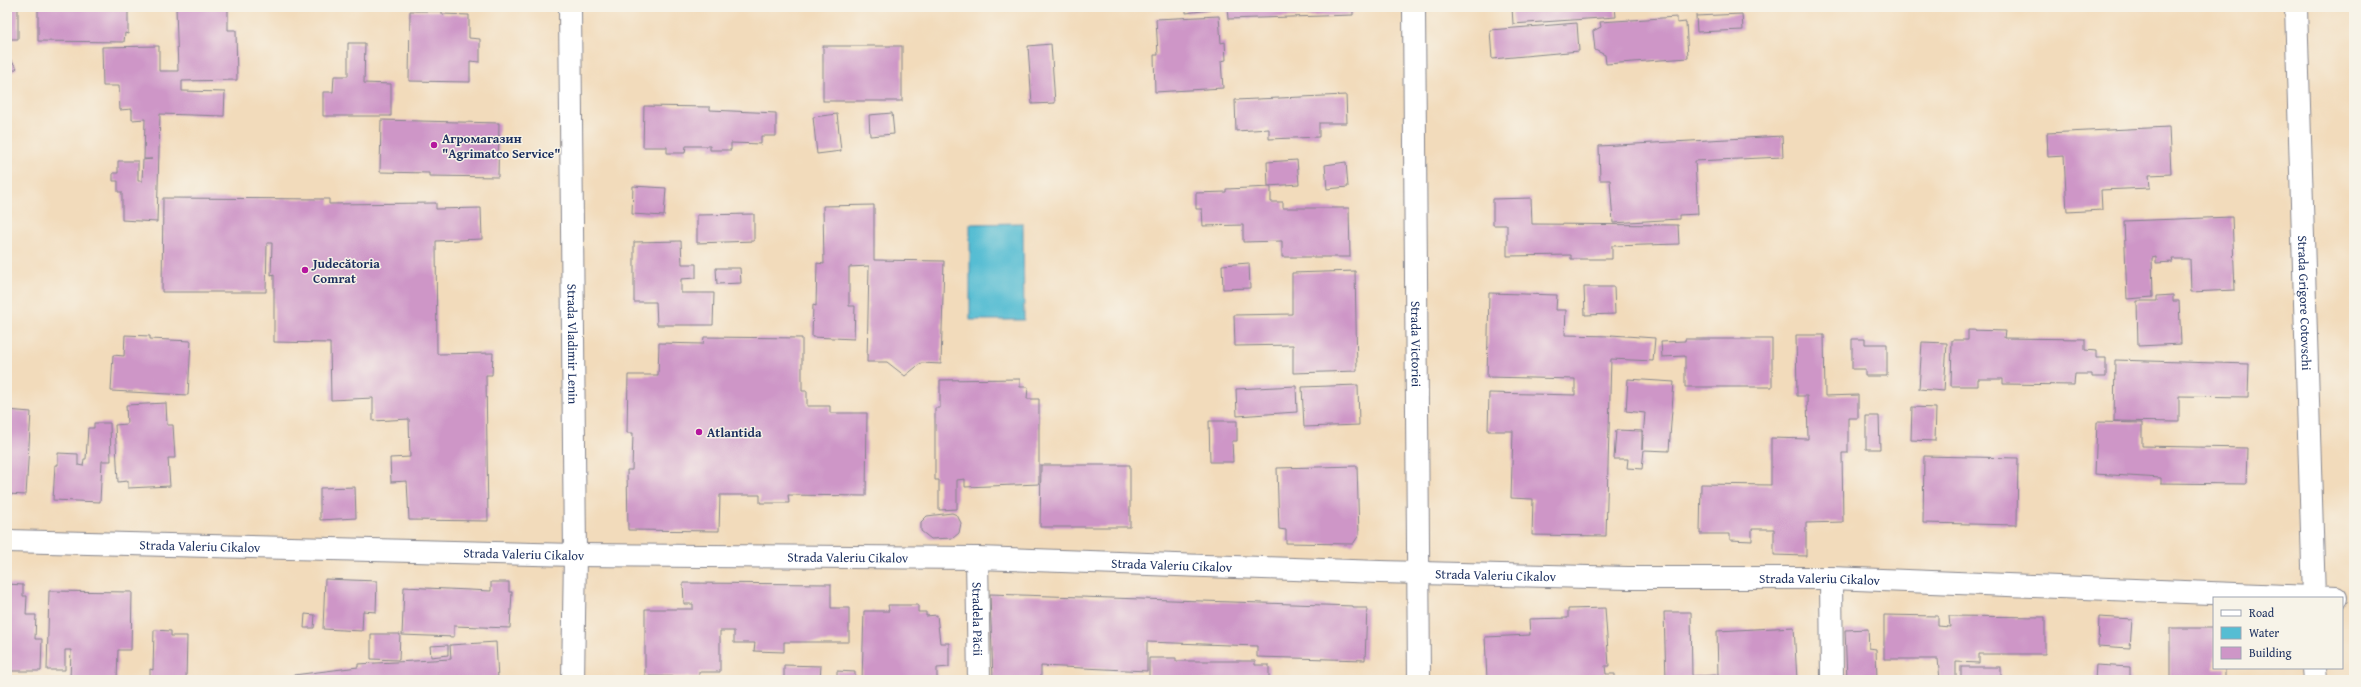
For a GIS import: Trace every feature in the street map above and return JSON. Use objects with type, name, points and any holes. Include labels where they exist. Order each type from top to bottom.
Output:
[{"type":"street","name":"Strada Vladimir Lenin","points":[[570,7],[575,554],[573,680]]},
{"type":"street","name":"Strada Victoriei","points":[[1414,7],[1419,680]]},
{"type":"street","name":"Strada Grigore Cotovschi","points":[[2296,7],[2314,597]]},
{"type":"street","name":"Strada Valeriu Cikalov","points":[[7,541],[575,554],[977,558],[1628,578],[1831,578],[2290,597]]},
{"type":"street","name":"Stradela Păcii","points":[[977,558],[979,680]]},
{"type":"street","points":[[1831,578],[1832,680]]},
{"type":"street","points":[[2343,598],[2354,599]]},
{"type":"street","points":[[2314,669],[2314,680]]},
{"type":"water","points":[[1023,223],[1024,320],[970,320],[970,224]]},
{"type":"building","points":[[7,7],[18,7],[18,39],[7,39]]},
{"type":"building","points":[[38,7],[128,7],[128,34],[125,33],[124,42],[38,41]]},
{"type":"building","points":[[176,7],[228,7],[228,30],[236,30],[237,80],[182,81],[182,91],[225,92],[224,116],[160,114],[157,222],[122,220],[122,192],[118,192],[118,181],[113,181],[113,173],[118,173],[118,161],[138,161],[138,181],[142,181],[143,160],[152,159],[144,159],[145,119],[132,120],[132,109],[120,110],[119,86],[103,86],[102,47],[159,46],[159,71],[178,71]]},
{"type":"building","points":[[1186,7],[1210,7],[1210,10],[1186,13]]},
{"type":"building","points":[[1227,7],[1353,7],[1353,15],[1228,19]]},
{"type":"building","points":[[1512,7],[1615,7],[1616,17],[1513,24]]},
{"type":"building","points":[[2127,7],[2156,7],[2156,8],[2127,9]]},
{"type":"building","points":[[410,11],[442,11],[442,14],[469,15],[469,38],[480,39],[480,62],[470,61],[470,82],[409,81]]},
{"type":"building","points":[[1742,14],[1743,30],[1697,32],[1696,16]]},
{"type":"building","points":[[1219,16],[1221,43],[1225,42],[1226,60],[1221,61],[1223,88],[1155,92],[1154,55],[1158,55],[1156,19]]},
{"type":"building","points":[[1677,17],[1677,23],[1686,22],[1688,58],[1606,64],[1605,55],[1595,50],[1593,31],[1601,27],[1600,22]]},
{"type":"building","points":[[1577,23],[1579,51],[1492,59],[1490,30]]},
{"type":"building","points":[[348,43],[365,43],[364,83],[391,84],[391,116],[323,116],[323,92],[333,92],[334,76],[348,76]]},
{"type":"building","points":[[1051,44],[1055,103],[1032,104],[1028,46]]},
{"type":"building","points":[[823,46],[902,46],[902,101],[823,101]]},
{"type":"building","points":[[7,55],[17,68],[7,76]]},
{"type":"building","points":[[1346,95],[1347,123],[1319,123],[1319,137],[1269,139],[1269,129],[1236,131],[1235,100]]},
{"type":"building","points":[[644,106],[710,107],[710,110],[776,113],[776,136],[761,136],[761,144],[731,143],[731,150],[710,150],[710,146],[686,146],[685,153],[667,153],[667,147],[643,147]]},
{"type":"building","points":[[892,113],[894,134],[870,136],[869,115]]},
{"type":"building","points":[[837,114],[841,151],[817,154],[813,117]]},
{"type":"building","points":[[381,120],[499,123],[498,177],[429,176],[429,173],[380,172]]},
{"type":"building","points":[[2169,127],[2171,174],[2149,175],[2150,188],[2101,190],[2102,210],[2067,212],[2064,156],[2048,157],[2047,133]]},
{"type":"building","points":[[1782,136],[1783,157],[1695,161],[1698,214],[1679,215],[1679,219],[1613,223],[1610,180],[1600,180],[1599,146]]},
{"type":"building","points":[[1297,160],[1299,184],[1268,186],[1267,162]]},
{"type":"building","points":[[1346,162],[1348,187],[1327,189],[1325,165]]},
{"type":"building","points":[[633,186],[666,188],[664,216],[632,214]]},
{"type":"building","points":[[1271,187],[1271,202],[1283,202],[1283,208],[1349,208],[1350,257],[1282,257],[1282,241],[1243,242],[1243,225],[1203,226],[1202,209],[1196,209],[1196,193],[1226,192],[1226,189]]},
{"type":"building","points":[[163,198],[329,199],[329,204],[436,203],[436,209],[481,208],[482,239],[436,241],[437,354],[493,353],[492,375],[486,375],[488,521],[409,520],[407,481],[391,482],[390,458],[410,457],[409,419],[373,421],[373,398],[331,400],[330,343],[274,342],[274,274],[271,275],[272,243],[267,243],[266,292],[162,292]]},
{"type":"building","points":[[1531,198],[1532,224],[1678,225],[1679,244],[1612,246],[1612,259],[1571,259],[1571,255],[1507,256],[1507,225],[1493,225],[1493,199]]},
{"type":"building","points":[[874,205],[874,260],[944,261],[941,364],[921,363],[905,376],[887,362],[867,362],[869,266],[849,267],[849,306],[855,306],[854,339],[812,337],[813,305],[816,306],[817,263],[824,264],[823,206]]},
{"type":"building","points":[[754,214],[754,241],[697,243],[697,215]]},
{"type":"building","points":[[2232,217],[2235,290],[2191,292],[2190,259],[2172,259],[2173,262],[2156,263],[2156,257],[2152,258],[2153,297],[2127,299],[2124,221]]},
{"type":"building","points":[[681,241],[682,264],[696,264],[696,278],[681,279],[681,293],[714,293],[713,325],[657,325],[656,302],[634,302],[634,242]]},
{"type":"building","points":[[1249,263],[1250,288],[1223,289],[1222,265]]},
{"type":"building","points":[[716,268],[740,268],[741,283],[717,284]]},
{"type":"building","points":[[1355,271],[1357,371],[1293,373],[1293,345],[1235,346],[1234,315],[1292,314],[1292,273]]},
{"type":"building","points":[[1584,287],[1614,287],[1615,314],[1585,315]]},
{"type":"building","points":[[1489,293],[1557,295],[1556,310],[1566,310],[1565,335],[1612,336],[1611,335],[1655,338],[1653,361],[1611,359],[1606,536],[1532,535],[1533,499],[1511,498],[1513,431],[1488,431],[1489,393],[1575,395],[1575,379],[1487,377]]},
{"type":"building","points":[[2173,295],[2173,301],[2179,301],[2181,344],[2138,346],[2137,301],[2157,301],[2157,296]]},
{"type":"building","points":[[1968,330],[2005,331],[2004,338],[2085,339],[2085,350],[2096,351],[2096,358],[2106,358],[2106,377],[2092,377],[2092,374],[2075,374],[2074,385],[2003,384],[2003,379],[1978,379],[1978,386],[1951,386],[1952,340],[1968,340]]},
{"type":"building","points":[[125,335],[150,336],[150,339],[191,341],[188,395],[111,391],[113,355],[124,356]]},
{"type":"building","points":[[1796,335],[1824,335],[1825,396],[1858,395],[1858,418],[1848,418],[1848,453],[1842,453],[1843,522],[1806,523],[1806,556],[1774,555],[1774,529],[1752,529],[1752,541],[1730,540],[1730,534],[1700,534],[1701,484],[1771,485],[1771,438],[1808,439],[1807,396],[1797,396]]},
{"type":"building","points":[[704,337],[802,338],[802,391],[807,391],[807,406],[830,406],[830,413],[867,413],[866,496],[788,495],[789,503],[760,503],[760,495],[720,495],[719,531],[628,530],[627,470],[632,470],[633,433],[627,433],[628,375],[658,375],[659,343],[703,344]]},
{"type":"building","points":[[1685,339],[1772,339],[1772,387],[1685,387],[1685,356],[1662,357],[1661,342],[1685,341]]},
{"type":"building","points":[[1852,339],[1865,339],[1865,344],[1887,344],[1887,376],[1865,376],[1865,369],[1852,369]]},
{"type":"building","points":[[1922,342],[1947,343],[1944,391],[1919,389]]},
{"type":"building","points":[[2115,360],[2249,364],[2248,397],[2179,396],[2179,422],[2114,421]]},
{"type":"building","points":[[1020,379],[1020,387],[1028,387],[1027,399],[1039,399],[1039,484],[965,487],[965,479],[957,480],[957,509],[939,510],[939,480],[935,480],[935,408],[940,408],[940,380]]},
{"type":"building","points":[[1628,379],[1674,382],[1669,451],[1644,450],[1642,469],[1627,468],[1628,459],[1614,459],[1616,430],[1642,431],[1642,449],[1645,413],[1626,411]]},
{"type":"building","points":[[1358,385],[1359,425],[1304,427],[1302,387]]},
{"type":"building","points":[[1296,386],[1297,412],[1237,416],[1236,389]]},
{"type":"building","points":[[166,403],[167,425],[173,425],[175,458],[168,458],[170,486],[128,488],[128,481],[118,482],[115,425],[127,424],[126,405]]},
{"type":"building","points":[[1912,407],[1936,408],[1935,441],[1911,440]]},
{"type":"building","points":[[7,410],[31,412],[26,495],[7,494]]},
{"type":"building","points":[[1866,416],[1879,416],[1880,449],[1866,449]]},
{"type":"building","points":[[1209,421],[1237,421],[1237,441],[1232,441],[1233,462],[1210,462]]},
{"type":"building","points":[[2097,422],[2142,423],[2142,446],[2247,448],[2246,484],[2161,483],[2161,478],[2095,474]]},
{"type":"building","points":[[94,423],[110,423],[111,461],[102,461],[100,502],[53,500],[55,465],[58,465],[58,453],[78,454],[78,465],[83,466],[84,459],[86,459],[88,428],[94,428]]},
{"type":"building","points":[[1924,456],[2018,458],[2017,525],[1923,523]]},
{"type":"building","points":[[1041,465],[1130,465],[1130,527],[1040,527]]},
{"type":"building","points":[[1357,466],[1359,535],[1353,544],[1286,543],[1286,530],[1279,529],[1277,468]]},
{"type":"building","points":[[355,487],[356,518],[320,520],[320,488]]},
{"type":"building","points":[[952,513],[957,515],[961,523],[959,533],[953,538],[931,539],[921,531],[921,522],[927,516]]},
{"type":"building","points":[[325,579],[377,581],[376,612],[363,611],[362,631],[323,629]]},
{"type":"building","points":[[491,582],[509,582],[509,592],[512,592],[510,628],[454,626],[454,637],[402,635],[404,587],[491,591]]},
{"type":"building","points":[[683,583],[831,584],[831,608],[849,608],[849,642],[784,642],[784,652],[754,651],[755,643],[734,643],[734,631],[720,631],[720,672],[699,672],[699,677],[645,676],[645,609],[693,609],[693,604],[684,604]]},
{"type":"building","points":[[7,584],[23,585],[23,596],[27,596],[26,615],[36,615],[35,639],[42,639],[41,671],[7,671]]},
{"type":"building","points":[[49,591],[132,592],[131,650],[118,650],[117,680],[70,680],[71,650],[65,650],[65,670],[47,670]]},
{"type":"building","points":[[990,594],[1353,606],[1353,608],[1367,608],[1365,660],[1257,657],[1257,646],[1147,642],[1147,671],[1041,666],[1041,680],[993,680]]},
{"type":"building","points":[[888,605],[918,605],[918,612],[926,612],[926,616],[937,615],[940,643],[949,643],[949,667],[937,668],[937,680],[862,680],[864,611],[889,611]]},
{"type":"building","points":[[1605,608],[1609,666],[1605,666],[1606,674],[1615,674],[1615,680],[1487,680],[1485,637],[1530,635],[1529,619],[1568,618],[1568,609]]},
{"type":"building","points":[[1664,612],[1691,612],[1692,676],[1718,675],[1717,631],[1794,627],[1797,680],[1666,680]]},
{"type":"building","points":[[305,614],[315,615],[314,628],[304,628]]},
{"type":"building","points":[[1884,615],[1938,616],[1938,626],[1950,627],[1949,616],[2045,617],[2045,654],[1979,654],[1979,663],[1956,662],[1956,680],[1940,680],[1938,659],[1884,659]]},
{"type":"building","points":[[2099,617],[2132,619],[2130,648],[2098,646]]},
{"type":"building","points":[[2170,628],[2213,628],[2213,669],[2225,669],[2225,680],[2170,680]]},
{"type":"building","points":[[1868,629],[1869,648],[1876,649],[1877,680],[1847,680],[1845,630]]},
{"type":"building","points":[[154,630],[171,631],[171,636],[187,636],[186,680],[150,680],[150,669],[153,670]]},
{"type":"building","points":[[371,634],[400,634],[399,660],[371,659]]},
{"type":"building","points":[[496,642],[498,680],[295,680],[294,675],[358,667],[358,664],[451,659],[450,645]]},
{"type":"building","points":[[448,645],[448,655],[431,657],[430,646]]},
{"type":"building","points":[[1149,658],[1176,658],[1176,661],[1255,661],[1255,665],[1269,665],[1269,678],[1255,677],[1255,680],[1149,680]]},
{"type":"building","points":[[784,665],[821,666],[820,680],[784,680]]},
{"type":"building","points":[[2096,665],[2130,667],[2130,680],[2095,680]]},
{"type":"building","points":[[1961,667],[2001,667],[2001,680],[1961,680]]},
{"type":"building","points":[[837,671],[855,672],[855,680],[837,680]]},
{"type":"place","name":"Агромагазин \"Agrimatco Service\"","points":[[434,145]]},
{"type":"place","name":"Judecătoria Comrat","points":[[305,270]]},
{"type":"place","name":"Atlantida","points":[[699,432]]}]
